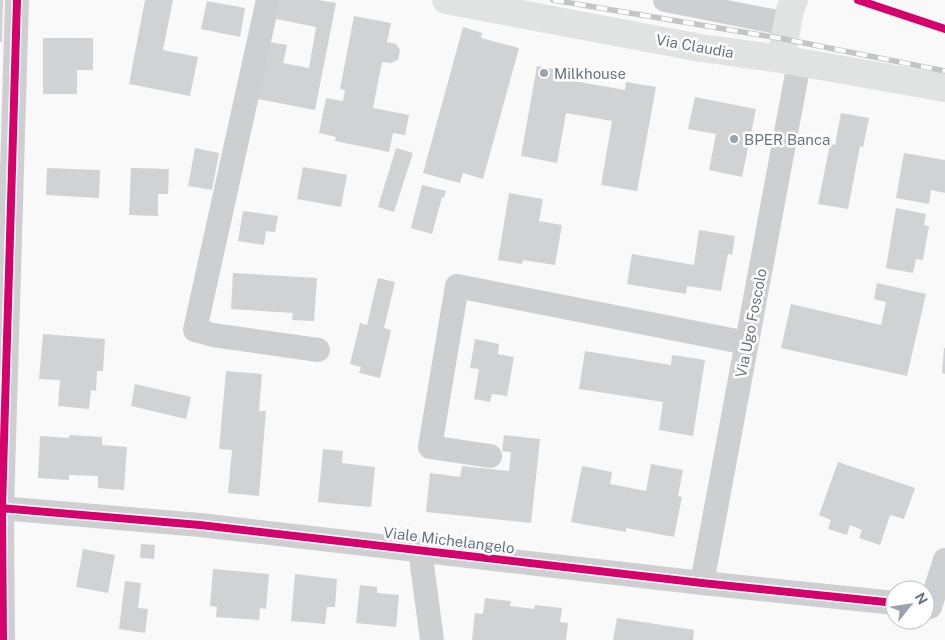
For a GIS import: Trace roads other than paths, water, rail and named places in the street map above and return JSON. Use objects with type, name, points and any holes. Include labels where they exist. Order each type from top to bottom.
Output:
[{"type":"main road","name":"Via Claudia","points":[[446,0],[691,46],[945,88]]},
{"type":"main road","points":[[790,61],[791,12]]},
{"type":"street","points":[[3,640],[1,508],[17,0]]},
{"type":"street","points":[[268,0],[195,330],[318,350]]},
{"type":"street","points":[[665,0],[791,12]]},
{"type":"street","name":"Via Ugo Foscolo","points":[[702,583],[747,343],[790,61]]},
{"type":"street","points":[[490,456],[430,446],[457,286],[747,343]]},
{"type":"street","name":"Viale Michelangelo","points":[[1,508],[200,525],[702,583],[885,602]]},
{"type":"street","points":[[420,550],[432,640]]},
{"type":"street","points":[[935,600],[945,560]]},
{"type":"railway","points":[[553,0],[784,39],[945,71]]},
{"type":"place","name":"Milkhouse","points":[[544,73]]},
{"type":"place","name":"BPER Banca","points":[[734,139]]}]
